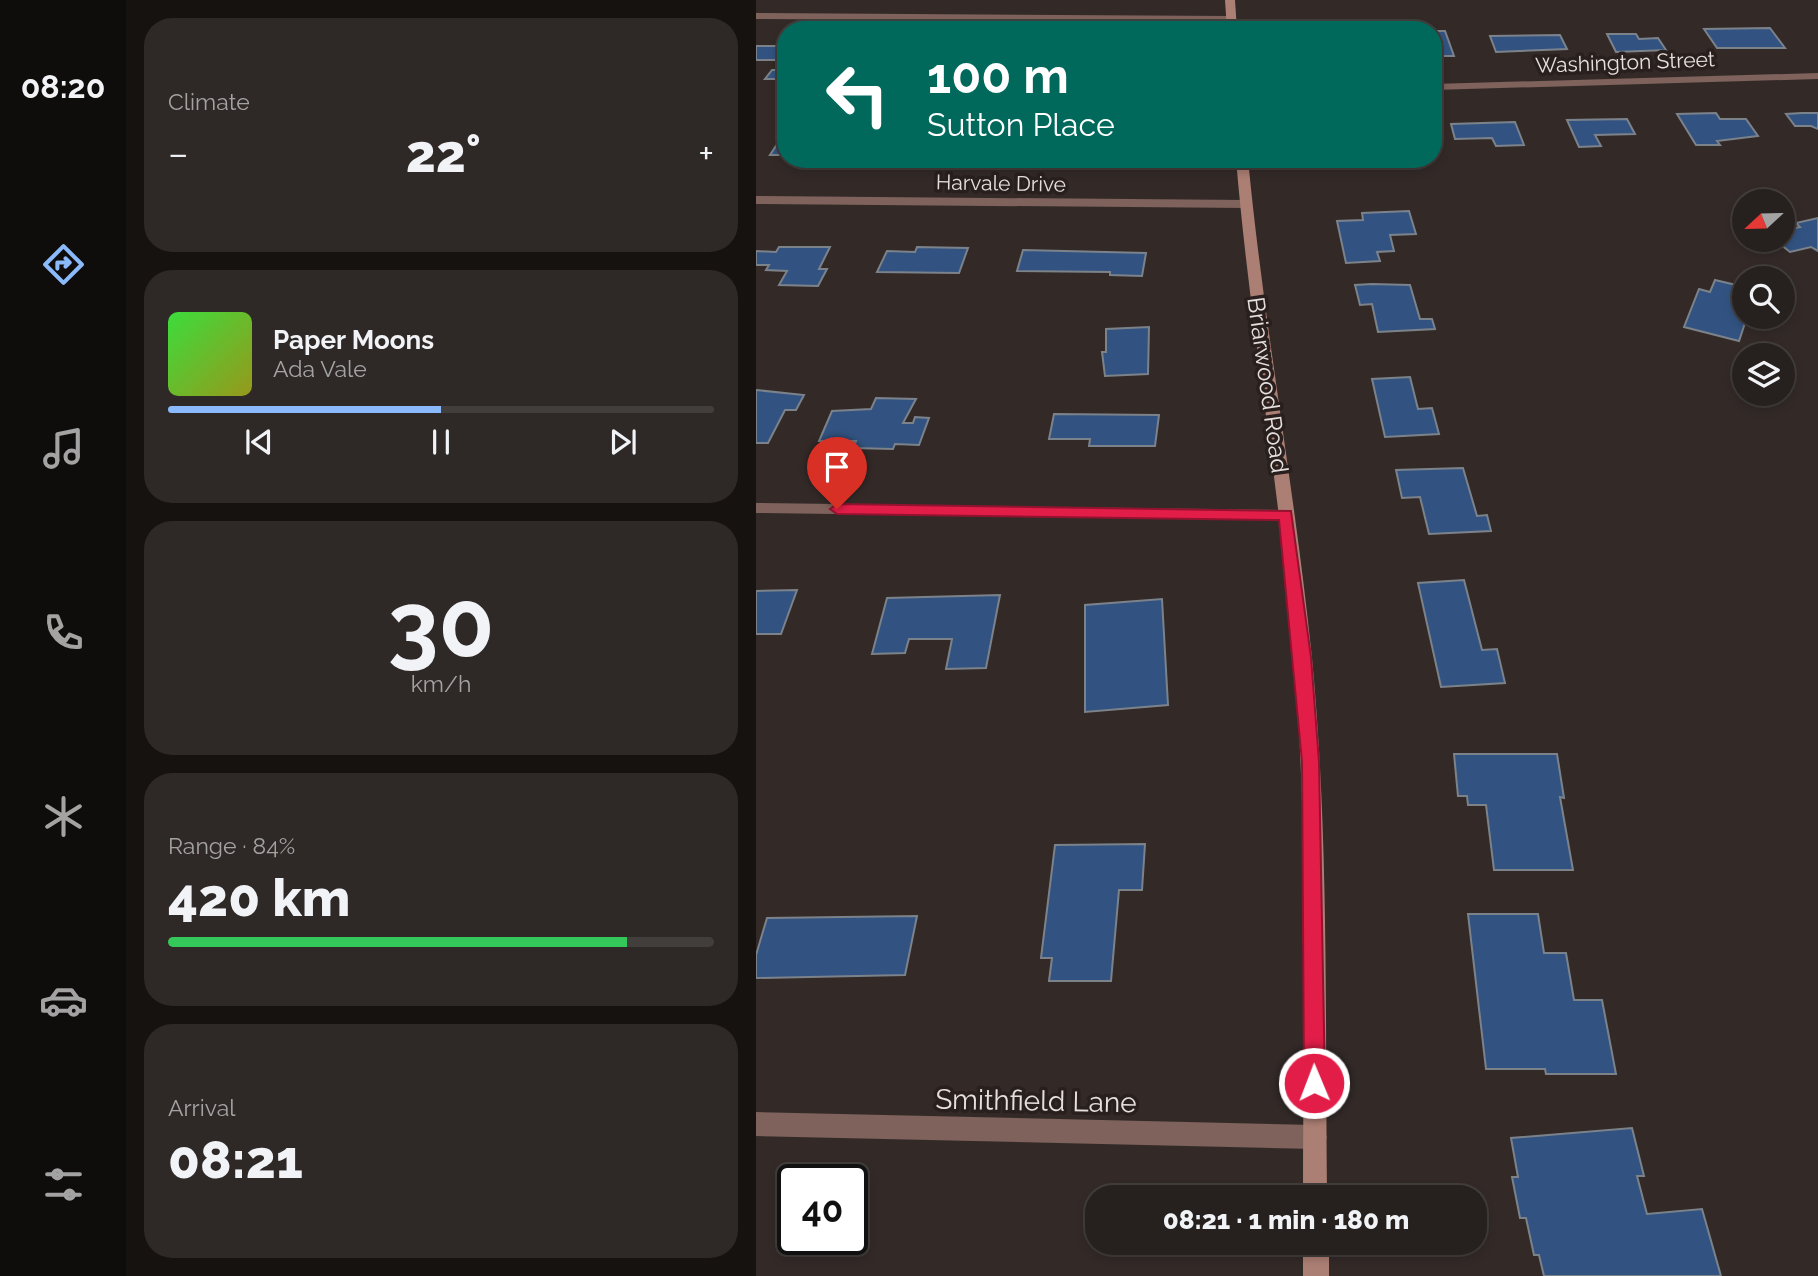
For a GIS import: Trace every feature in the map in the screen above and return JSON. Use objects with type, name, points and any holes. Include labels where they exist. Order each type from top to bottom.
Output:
[{"type":"street","points":[[1230,0],[1232,21]]},
{"type":"street","points":[[756,16],[1054,21]]},
{"type":"street","name":"Washington Street","points":[[1442,87],[1818,76]]},
{"type":"street","name":"Briarwood Road","points":[[1243,168],[1303,657],[1310,762],[1315,1185]]},
{"type":"street","name":"Harvale Drive","points":[[756,200],[1245,204]]},
{"type":"street","points":[[756,508],[1286,515]]},
{"type":"street","name":"Smithfield Lane","points":[[756,1124],[1315,1137]]},
{"type":"street","points":[[1316,1255],[1316,1276]]},
{"type":"building","points":[[1770,28],[1785,48],[1717,48],[1704,29]]},
{"type":"building","points":[[1442,31],[1445,31],[1454,56],[1442,56]]},
{"type":"building","points":[[1607,34],[1636,34],[1639,39],[1658,38],[1666,50],[1616,52]]},
{"type":"building","points":[[1560,35],[1567,49],[1496,52],[1490,36]]},
{"type":"building","points":[[756,46],[777,46],[777,60],[756,60]]},
{"type":"building","points":[[772,70],[777,70],[777,79],[765,79]]},
{"type":"building","points":[[1716,113],[1720,119],[1746,119],[1758,136],[1717,141],[1720,145],[1696,145],[1677,114]]},
{"type":"building","points":[[1818,113],[1818,129],[1795,126],[1786,114]]},
{"type":"building","points":[[1627,119],[1635,134],[1595,135],[1601,146],[1579,147],[1567,120]]},
{"type":"building","points":[[1515,122],[1524,145],[1496,146],[1492,138],[1455,139],[1451,124]]},
{"type":"building","points":[[777,144],[777,155],[770,155]]},
{"type":"building","points":[[1409,211],[1416,234],[1390,235],[1394,251],[1377,252],[1380,261],[1346,263],[1337,221],[1363,220],[1362,213]]},
{"type":"building","points":[[1818,218],[1818,251],[1811,247],[1796,251],[1796,228],[1800,227],[1796,223]]},
{"type":"building","points":[[779,247],[830,247],[819,269],[827,269],[818,286],[779,285],[787,271],[766,270],[769,265],[756,265],[756,251],[776,252]]},
{"type":"building","points":[[917,247],[968,248],[959,273],[877,272],[887,251],[915,252]]},
{"type":"building","points":[[1023,250],[1146,253],[1142,276],[1110,275],[1110,272],[1017,271]]},
{"type":"building","points":[[1715,280],[1732,284],[1732,329],[1743,329],[1739,341],[1684,327],[1699,289],[1710,292]]},
{"type":"building","points":[[1355,285],[1410,285],[1420,319],[1432,319],[1435,329],[1378,332],[1372,304],[1360,305]]},
{"type":"building","points":[[1149,327],[1148,374],[1105,376],[1102,352],[1106,352],[1106,329]]},
{"type":"building","points":[[1410,377],[1418,409],[1432,408],[1439,434],[1385,437],[1372,379]]},
{"type":"building","points":[[756,390],[804,395],[796,410],[785,410],[768,443],[756,443]]},
{"type":"building","points":[[876,398],[916,399],[903,423],[913,423],[915,417],[929,418],[919,445],[895,444],[893,449],[853,448],[856,441],[819,441],[832,411],[871,409]]},
{"type":"building","points":[[1054,414],[1159,415],[1155,446],[1089,446],[1090,439],[1049,439]]},
{"type":"building","points":[[1463,468],[1477,516],[1487,515],[1491,531],[1429,534],[1420,497],[1402,498],[1396,470]]},
{"type":"building","points":[[1464,580],[1482,650],[1497,649],[1505,683],[1441,687],[1418,583]]},
{"type":"building","points":[[797,590],[781,634],[756,634],[756,591]]},
{"type":"building","points":[[1000,595],[986,668],[946,669],[952,639],[909,639],[905,653],[872,654],[887,598]]},
{"type":"building","points":[[1162,599],[1168,705],[1085,712],[1085,605]]},
{"type":"building","points":[[1454,754],[1557,754],[1564,798],[1560,797],[1573,870],[1494,870],[1486,805],[1468,805],[1467,796],[1458,796]]},
{"type":"building","points":[[1145,844],[1142,890],[1119,890],[1111,981],[1049,981],[1052,958],[1041,958],[1055,845]]},
{"type":"building","points":[[1468,914],[1538,914],[1544,953],[1566,953],[1574,1000],[1602,1000],[1616,1074],[1546,1074],[1545,1069],[1486,1069]]},
{"type":"building","points":[[917,916],[905,975],[756,978],[756,955],[767,918]]},
{"type":"building","points":[[1632,1128],[1644,1176],[1637,1176],[1647,1214],[1702,1209],[1721,1276],[1544,1276],[1539,1255],[1534,1255],[1526,1218],[1520,1218],[1512,1177],[1518,1177],[1511,1138]]},
{"type":"route","points":[[837,509],[1286,515],[1303,657],[1310,762],[1314,1083]]}]
